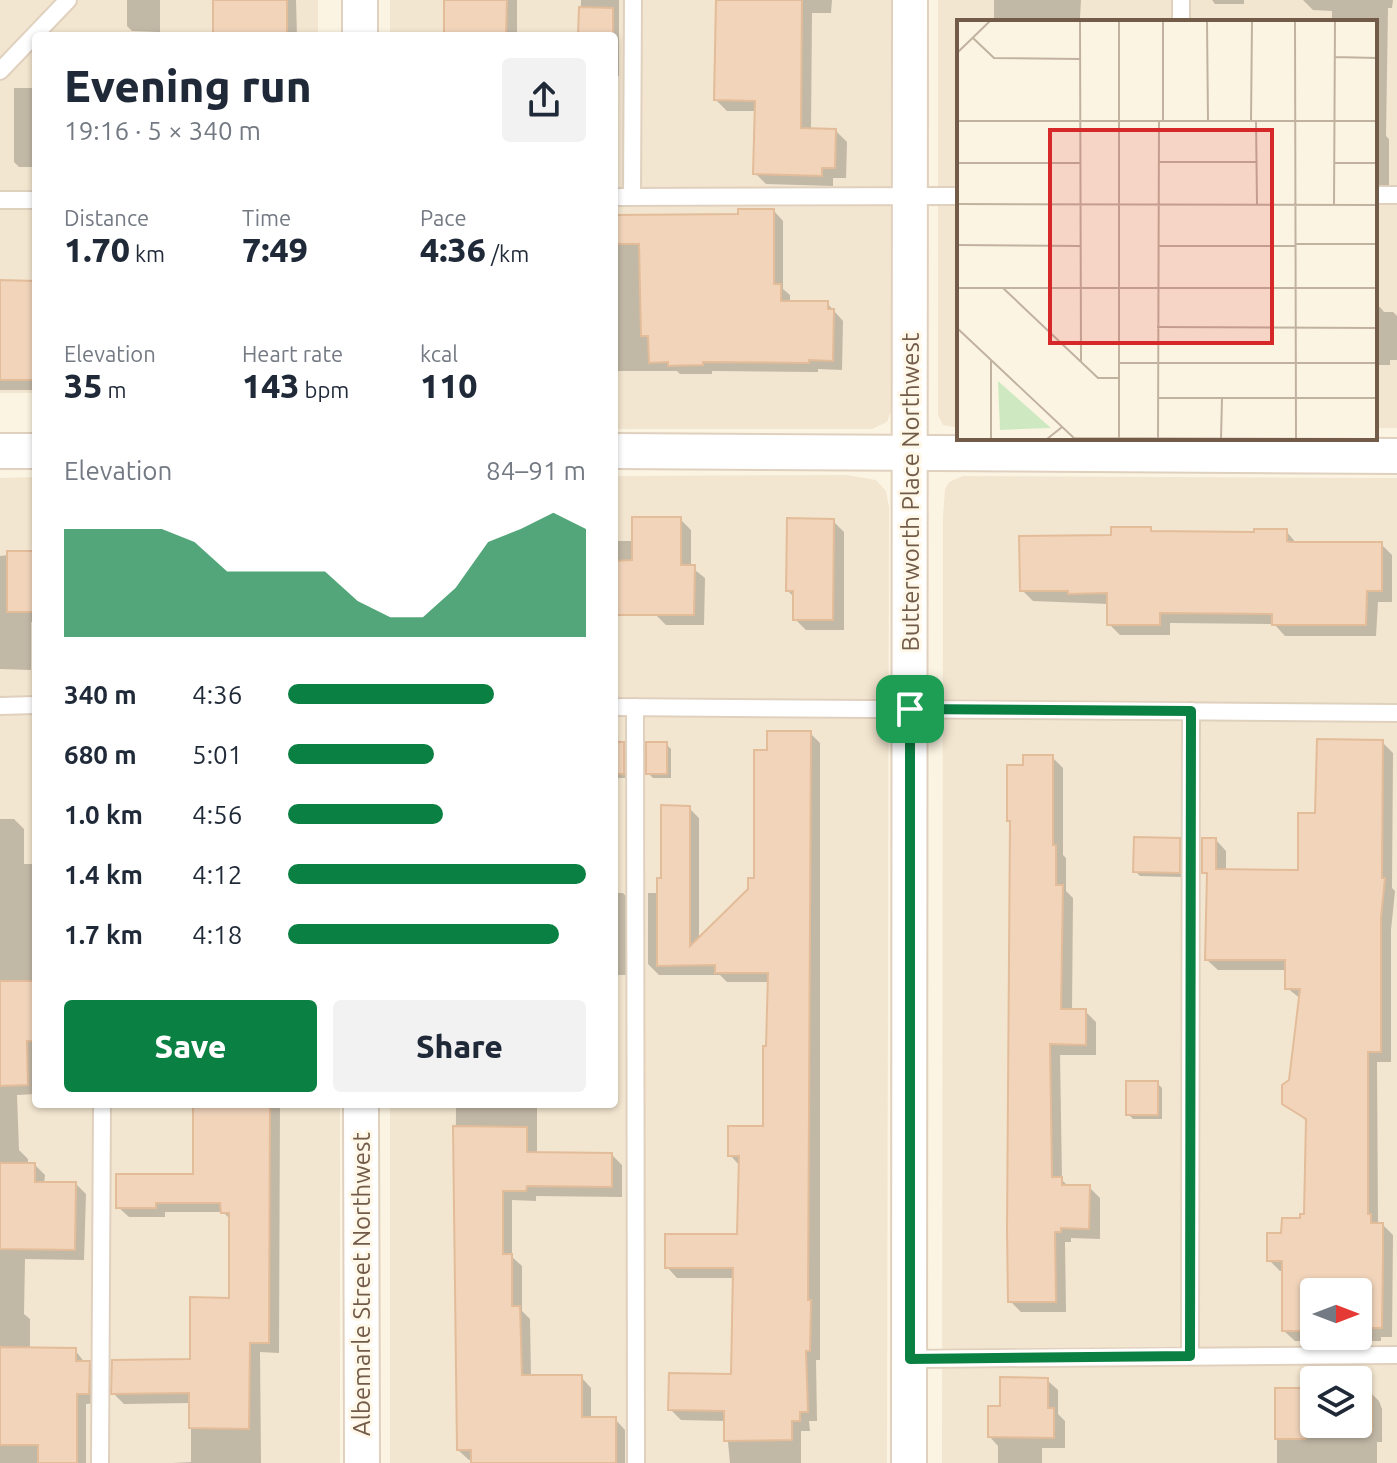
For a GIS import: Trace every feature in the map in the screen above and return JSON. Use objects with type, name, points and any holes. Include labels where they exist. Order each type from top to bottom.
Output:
[{"type":"street","points":[[360,0],[360,32]]},
{"type":"street","name":"Butterworth Place Northwest","points":[[909,1463],[910,0]]},
{"type":"street","points":[[0,451],[32,451]]},
{"type":"street","points":[[618,451],[1397,456]]},
{"type":"street","name":"Albemarle Street Northwest","points":[[361,1108],[362,1463]]},
{"type":"lane","points":[[37,32],[68,0]]},
{"type":"lane","points":[[632,197],[633,0]]},
{"type":"lane","points":[[0,71],[32,38]]},
{"type":"lane","points":[[618,197],[957,196]]},
{"type":"lane","points":[[0,200],[32,200]]},
{"type":"lane","points":[[0,706],[32,705]]},
{"type":"lane","points":[[618,707],[1397,713]]},
{"type":"lane","points":[[635,707],[636,1463]]},
{"type":"lane","points":[[1190,1356],[1191,711]]},
{"type":"lane","points":[[100,1463],[102,1108]]},
{"type":"lane","points":[[910,1359],[1397,1355]]},
{"type":"shaded area","points":[[0,0],[318,0],[318,32],[32,32],[32,393],[0,393]]},
{"type":"shaded area","points":[[390,0],[891,0],[891,411],[887,422],[872,429],[618,429],[618,32],[390,32]]},
{"type":"shaded area","points":[[938,0],[1397,0],[1397,428],[1377,428],[1377,20],[957,20],[957,428],[943,425],[938,415]]},
{"type":"shaded area","points":[[847,475],[876,480],[886,491],[889,507],[887,1463],[390,1463],[390,1108],[618,1108],[618,476]]},
{"type":"shaded area","points":[[963,476],[1397,478],[1397,1463],[942,1463],[945,489],[949,482]]},
{"type":"shaded area","points":[[32,477],[32,1108],[340,1108],[340,1463],[0,1463],[0,478]]},
{"type":"building","points":[[213,0],[287,0],[287,32],[213,32]]},
{"type":"building","points":[[444,0],[507,0],[506,32],[444,32]]},
{"type":"building","points":[[716,0],[802,0],[801,128],[836,129],[835,168],[822,168],[822,176],[753,174],[755,101],[714,100]]},
{"type":"building","points":[[579,7],[613,8],[613,32],[578,32]]},
{"type":"building","points":[[738,209],[774,209],[774,284],[781,284],[781,301],[828,301],[828,309],[834,309],[833,361],[703,362],[703,365],[668,366],[668,362],[649,363],[648,336],[641,336],[639,244],[618,244],[618,215],[738,214]]},
{"type":"building","points":[[0,280],[32,281],[32,380],[0,380]]},
{"type":"building","points":[[632,517],[681,517],[681,565],[695,565],[694,615],[618,615],[618,561],[632,560]]},
{"type":"building","points":[[787,518],[834,519],[833,620],[793,620],[793,591],[786,591]]},
{"type":"building","points":[[1111,527],[1151,527],[1151,531],[1254,532],[1254,529],[1287,529],[1287,541],[1290,542],[1382,542],[1382,591],[1367,591],[1366,625],[1272,625],[1272,614],[1160,613],[1160,625],[1107,625],[1107,593],[1020,591],[1019,536],[1111,535]]},
{"type":"building","points":[[7,551],[32,551],[32,612],[7,612]]},
{"type":"building","points":[[767,731],[811,731],[808,1300],[811,1300],[810,1351],[806,1351],[808,1412],[800,1412],[800,1421],[792,1421],[792,1440],[724,1441],[724,1411],[668,1410],[669,1373],[731,1374],[733,1268],[665,1268],[665,1234],[737,1234],[739,1156],[728,1156],[728,1126],[763,1126],[763,1046],[766,1046],[768,973],[715,973],[715,965],[657,966],[661,805],[690,806],[690,946],[748,889],[748,878],[754,878],[754,750],[767,750]]},
{"type":"building","points":[[1317,739],[1383,740],[1382,878],[1385,878],[1381,918],[1381,1052],[1368,1052],[1368,1214],[1371,1214],[1371,1223],[1383,1223],[1382,1328],[1372,1328],[1372,1278],[1300,1278],[1300,1331],[1282,1331],[1282,1261],[1267,1261],[1267,1233],[1281,1233],[1282,1218],[1300,1218],[1300,1214],[1304,1214],[1306,1119],[1282,1104],[1282,1085],[1289,1080],[1300,989],[1285,989],[1285,960],[1205,960],[1207,873],[1202,873],[1202,838],[1216,838],[1216,869],[1298,870],[1298,813],[1315,813]]},
{"type":"building","points":[[618,742],[624,742],[624,774],[618,774]]},
{"type":"building","points":[[646,742],[667,742],[667,774],[646,774]]},
{"type":"building","points":[[1023,755],[1053,755],[1056,885],[1063,885],[1061,1009],[1086,1009],[1086,1045],[1050,1044],[1052,1177],[1062,1177],[1062,1185],[1090,1185],[1089,1229],[1061,1228],[1061,1232],[1055,1232],[1056,1302],[1008,1302],[1010,821],[1007,821],[1007,765],[1023,765]]},
{"type":"building","points":[[1134,837],[1180,838],[1180,873],[1133,872]]},
{"type":"building","points":[[0,981],[32,981],[32,1041],[27,1041],[28,1085],[0,1086]]},
{"type":"building","points":[[1126,1081],[1158,1081],[1158,1115],[1126,1115]]},
{"type":"building","points":[[193,1108],[270,1108],[269,1343],[250,1343],[249,1429],[189,1428],[189,1393],[111,1394],[112,1360],[190,1359],[190,1297],[229,1298],[229,1213],[221,1213],[220,1203],[156,1203],[156,1208],[116,1208],[116,1174],[193,1174]]},
{"type":"building","points":[[453,1126],[527,1127],[527,1152],[612,1153],[612,1187],[527,1186],[526,1191],[503,1191],[503,1254],[512,1254],[512,1306],[520,1306],[522,1375],[582,1375],[582,1417],[616,1417],[616,1463],[471,1463],[471,1450],[457,1450]]},
{"type":"building","points":[[0,1163],[35,1163],[35,1182],[76,1182],[75,1250],[0,1249]]},
{"type":"building","points":[[0,1347],[76,1348],[76,1361],[90,1361],[89,1394],[77,1394],[77,1463],[38,1463],[38,1445],[0,1445]]},
{"type":"building","points":[[1000,1377],[1048,1378],[1048,1408],[1054,1408],[1054,1438],[988,1437],[988,1406],[1000,1406]]},
{"type":"building","points":[[1275,1388],[1300,1388],[1300,1438],[1305,1439],[1275,1439]]},
{"type":"route","points":[[910,709],[1191,711],[1190,1356],[910,1359],[910,709]]}]
